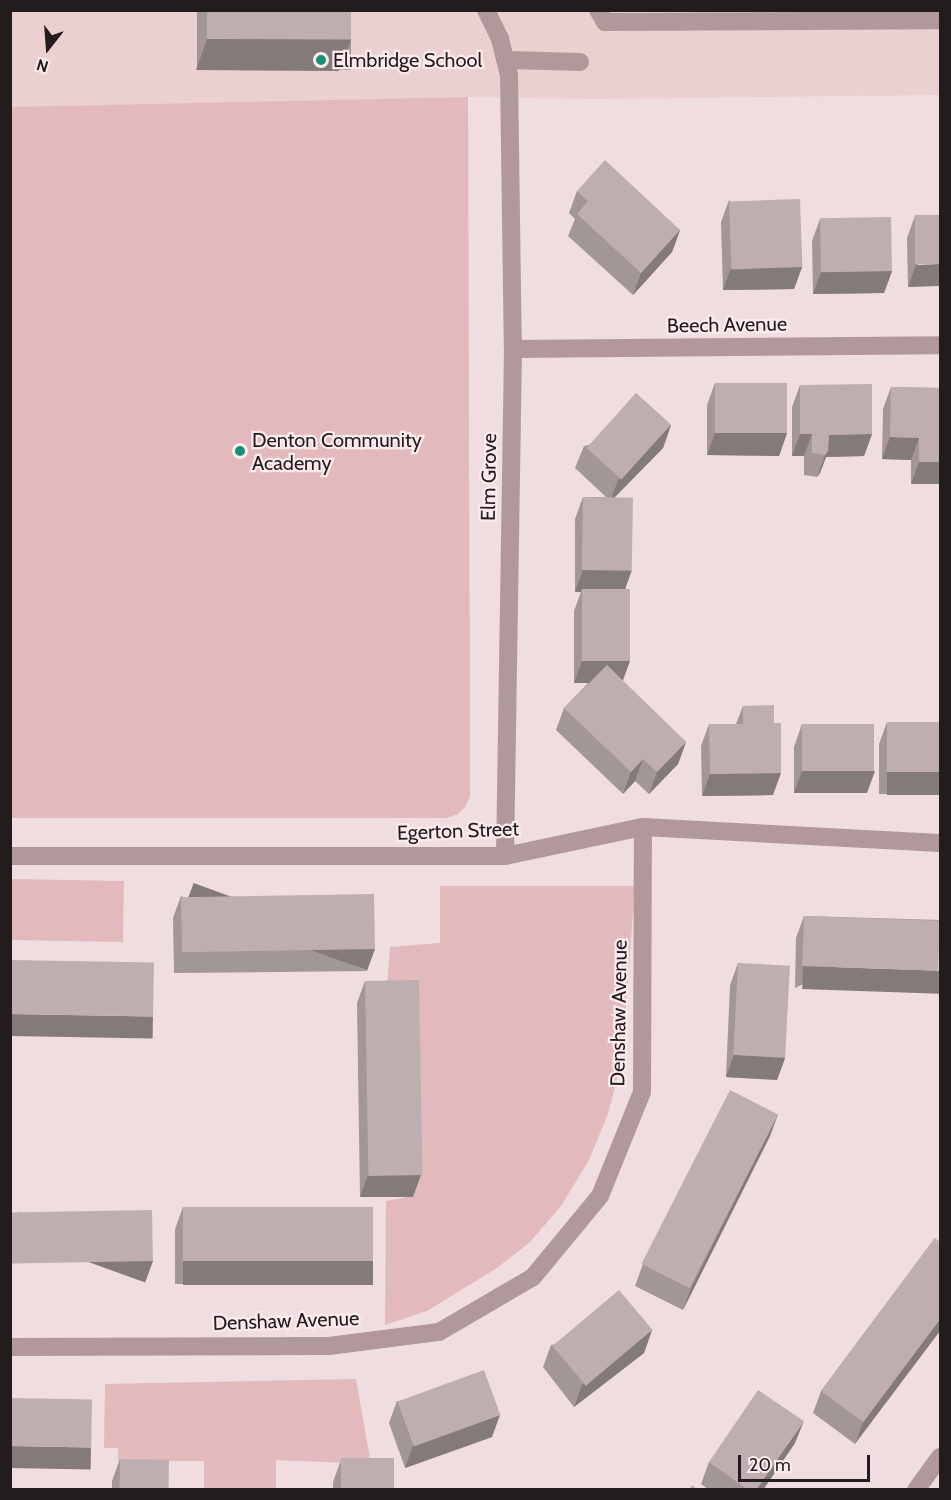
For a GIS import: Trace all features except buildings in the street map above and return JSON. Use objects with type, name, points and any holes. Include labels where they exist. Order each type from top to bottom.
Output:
[{"type":"street","name":"Elm Grove","points":[[486,10],[507,60],[509,98],[513,349],[505,856]]},
{"type":"street","points":[[598,10],[605,22],[940,20]]},
{"type":"street","points":[[507,60],[580,62]]},
{"type":"street","name":"Beech Avenue","points":[[513,349],[940,345]]},
{"type":"street","name":"Egerton Street","points":[[10,856],[505,856],[643,827],[940,843]]},
{"type":"street","name":"Denshaw Avenue","points":[[10,1347],[329,1346],[439,1332],[533,1277],[600,1196],[642,1092],[643,827]]},
{"type":"street","points":[[916,1490],[938,1465]]},
{"type":"shaded area","name":"Denton Community Academy","points":[[11,11],[940,11],[940,95],[595,99],[468,97],[470,796],[465,807],[458,814],[447,818],[11,818]]},
{"type":"shaded area","name":"Denton Community Academy","points":[[468,97],[470,796],[465,807],[458,814],[447,818],[11,818],[11,107]]},
{"type":"shaded area","points":[[11,879],[124,881],[123,942],[10,940]]},
{"type":"shaded area","points":[[440,886],[635,886],[622,1059],[608,1114],[589,1160],[561,1206],[530,1242],[497,1268],[427,1311],[385,1325],[386,1201],[413,1196],[386,998],[390,947],[440,943]]},
{"type":"shaded area","points":[[356,1379],[371,1464],[276,1460],[276,1489],[204,1489],[204,1461],[118,1461],[118,1448],[104,1448],[105,1384]]},
{"type":"place","name":"Elmbridge School","points":[[321,60]]},
{"type":"place","name":"Denton Community Academy","points":[[240,451]]}]
